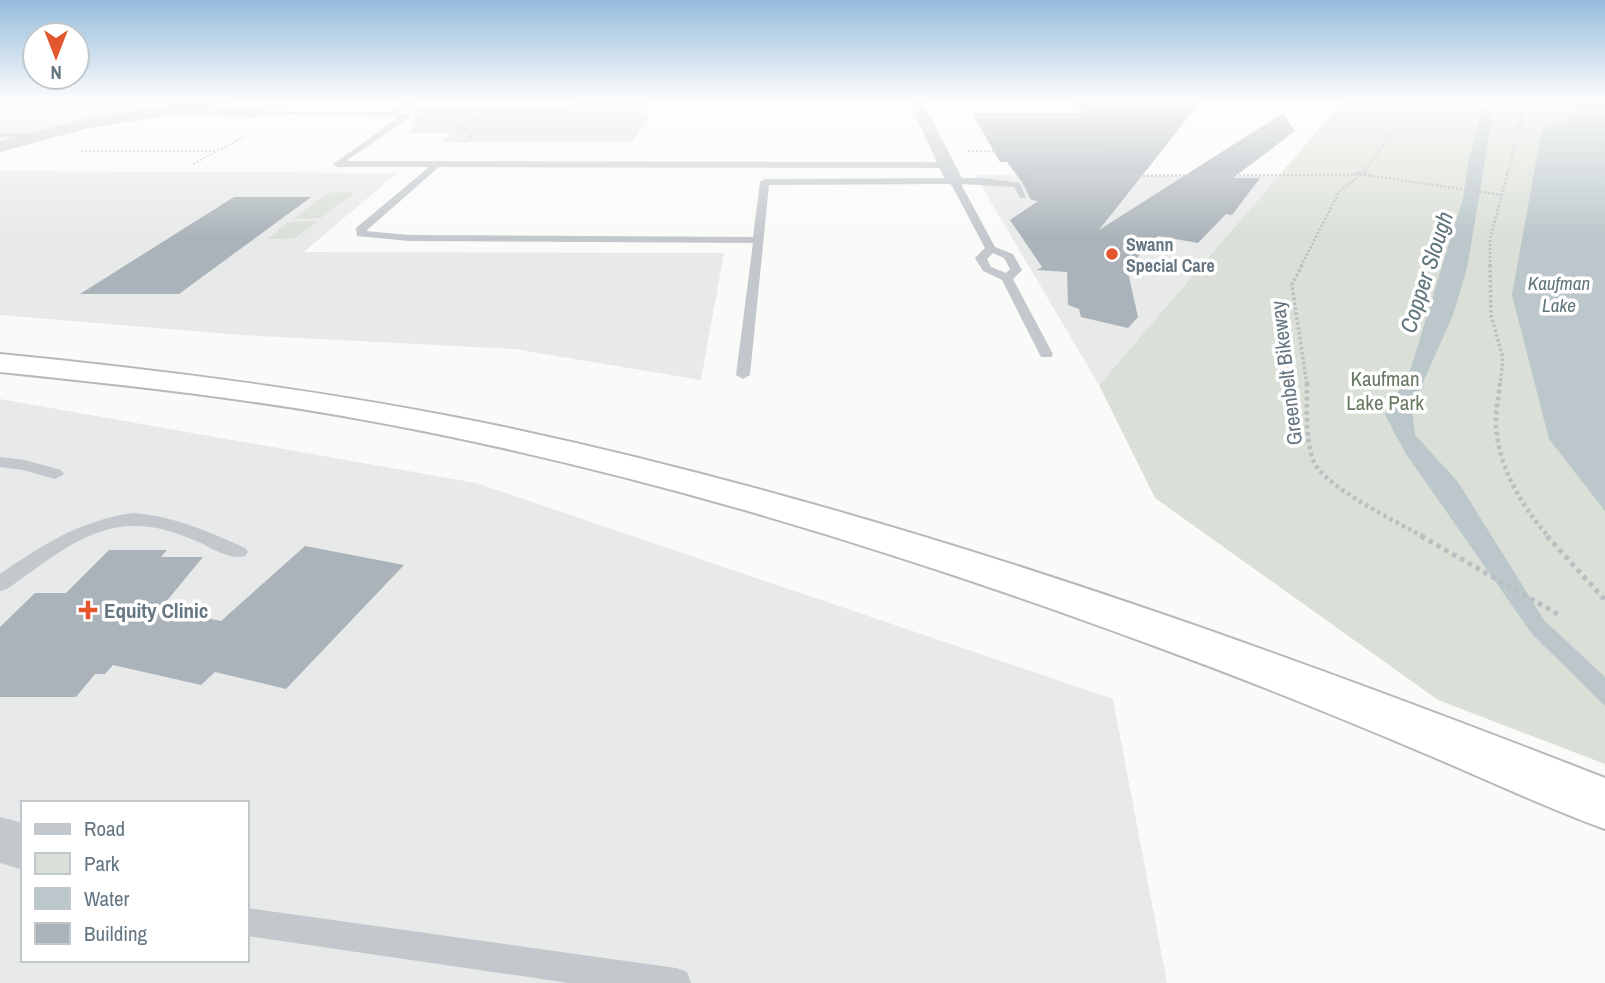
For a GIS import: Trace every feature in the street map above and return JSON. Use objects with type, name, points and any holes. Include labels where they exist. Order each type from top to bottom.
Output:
[{"type":"highway","points":[[0,363],[227,388],[359,409],[463,429],[639,470],[759,502],[915,548],[1102,611],[1339,696],[1605,804]]},
{"type":"street","points":[[938,147],[955,182]]},
{"type":"street","points":[[0,840],[21,846]]},
{"type":"lane","points":[[362,147],[337,164],[947,165]]},
{"type":"lane","points":[[437,164],[360,230],[361,234],[409,239],[759,240]]},
{"type":"lane","points":[[743,375],[765,182],[983,181],[1017,185],[1023,196]]},
{"type":"lane","points":[[955,182],[990,249],[1009,256],[1016,270],[1007,278]]},
{"type":"lane","points":[[990,249],[981,258],[987,269],[1007,278],[1046,354]]},
{"type":"lane","points":[[0,462],[25,465],[55,474]]},
{"type":"lane","points":[[0,584],[71,538],[97,525],[124,519],[151,519],[181,527],[239,552]]},
{"type":"lane","points":[[248,922],[676,983]]},
{"type":"path","points":[[193,164],[224,147]]},
{"type":"path","points":[[437,164],[458,147]]},
{"type":"path","points":[[1050,147],[1054,152]]},
{"type":"path","points":[[1365,172],[1382,147]]},
{"type":"path","points":[[1513,147],[1498,195],[1490,239],[1491,315],[1503,358],[1496,425],[1502,464],[1536,523],[1605,600]]},
{"type":"path","points":[[82,151],[216,151]]},
{"type":"path","points":[[964,151],[1107,152]]},
{"type":"path","name":"Greenbelt Bikeway","points":[[1358,175],[1354,173],[1365,172],[1373,176]]},
{"type":"path","name":"Greenbelt Bikeway","points":[[1358,175],[1339,192],[1292,285],[1307,379],[1308,439],[1314,463],[1327,478],[1357,499],[1561,616]]},
{"type":"path","name":"Greenbelt Bikeway","points":[[1030,176],[1358,175],[1498,195]]},
{"type":"shaded area","points":[[0,171],[397,173],[304,252],[724,253],[701,380],[514,349],[241,335],[0,315]]},
{"type":"shaded area","points":[[975,175],[1279,176],[1099,385]]},
{"type":"shaded area","points":[[0,399],[476,483],[1113,699],[1167,983],[0,983]]},
{"type":"green space","name":"Kaufman Lake Park","points":[[1304,147],[1605,147],[1605,764],[1438,700],[1155,498],[1099,385]]},
{"type":"green space","points":[[327,193],[353,194],[321,218],[293,219]]},
{"type":"green space","points":[[288,222],[317,222],[295,238],[267,239]]},
{"type":"water","points":[[1472,147],[1487,147],[1467,268],[1453,315],[1412,407],[1415,435],[1458,482],[1544,620],[1605,677],[1605,706],[1532,634],[1406,454],[1385,415],[1411,368],[1463,198]]},
{"type":"water","name":"Kaufman Lake","points":[[1539,147],[1605,147],[1605,511],[1549,439],[1512,295]]},
{"type":"building","points":[[991,147],[1165,147],[1099,230],[1230,147],[1274,147],[1233,178],[1260,178],[1232,215],[1226,214],[1198,243],[1158,236],[1127,268],[1138,317],[1128,328],[1081,317],[1079,309],[1068,305],[1067,272],[1037,270],[1042,267],[1010,220],[1038,201],[1031,200],[1007,162],[1000,162]]},
{"type":"building","points":[[234,197],[311,197],[179,294],[80,294]]},
{"type":"building","points":[[305,546],[404,565],[286,689],[215,672],[201,685],[113,665],[105,674],[95,674],[76,697],[0,697],[0,627],[35,593],[66,593],[109,550],[167,550],[161,557],[203,557],[160,609],[221,621]]},
{"type":"place","name":"Swann Special Care","points":[[1112,254]]},
{"type":"place","name":"Equity Clinic","points":[[88,610]]},
{"type":"water label","name":"Copper Slough","points":[[1426,272]]}]
